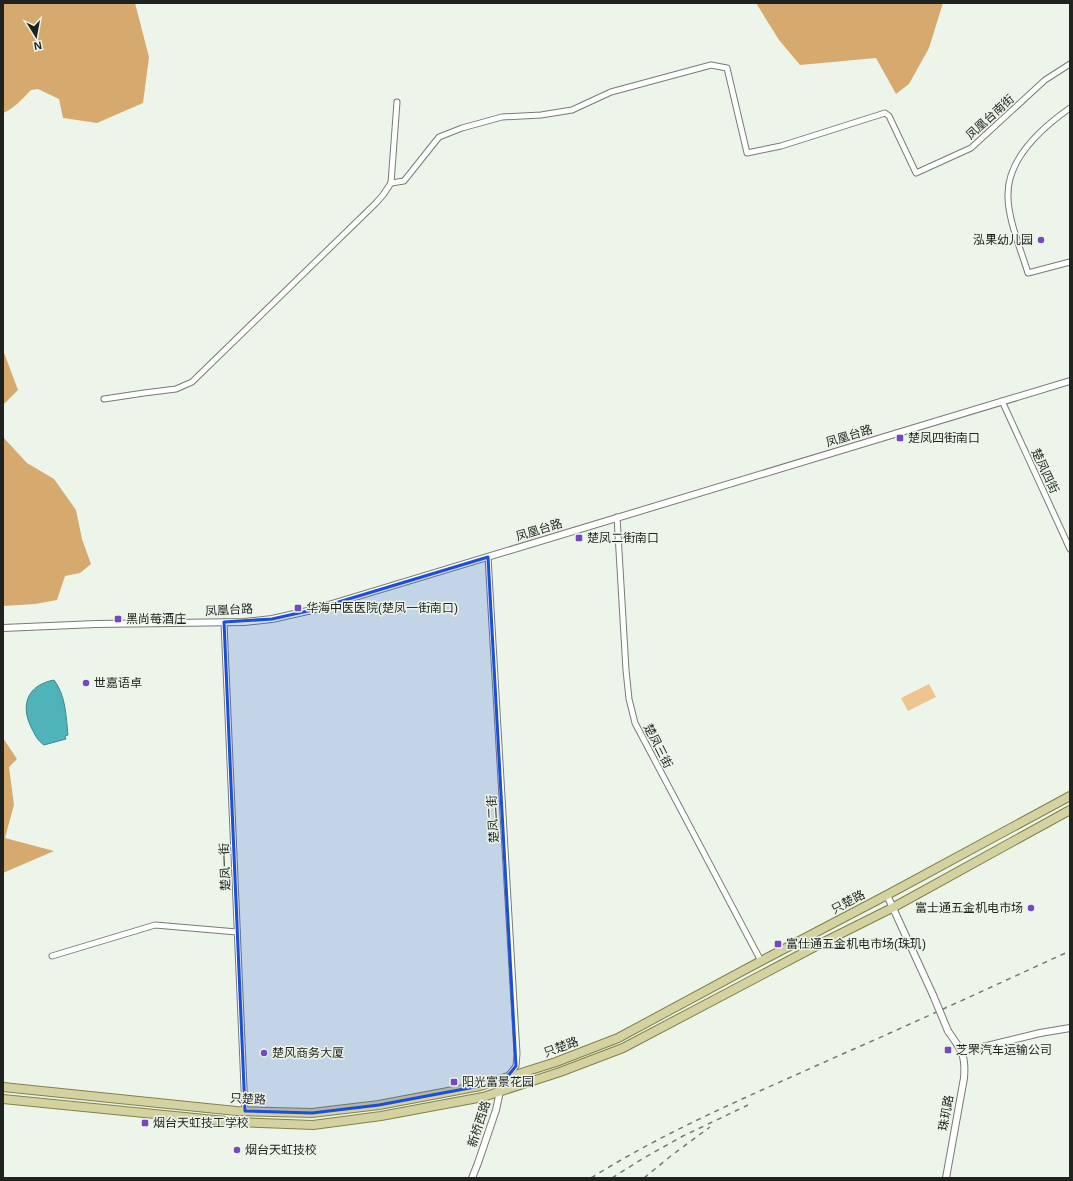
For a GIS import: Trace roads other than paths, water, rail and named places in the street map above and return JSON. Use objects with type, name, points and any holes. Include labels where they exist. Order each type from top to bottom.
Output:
[{"type":"main road","name":"只楚路","points":[[3,1087],[245,1111],[312,1113],[379,1105],[480,1086],[556,1062],[618,1038],[1070,796]]},
{"type":"main road","name":"只楚路","points":[[3,1099],[235,1122],[313,1125],[381,1116],[483,1097],[560,1072],[623,1048],[822,943],[894,907],[1070,810]]},
{"type":"street","name":"凤凰台南街","points":[[391,183],[404,181],[438,137],[462,128],[502,117],[541,115],[572,110],[611,92],[711,65],[727,68],[747,153],[781,146],[885,113],[889,116],[916,173],[971,148],[1045,80],[1070,64]]},
{"type":"street","points":[[104,399],[176,389],[192,382],[376,203],[391,183],[397,102]]},
{"type":"street","points":[[1070,108],[1034,139],[1016,162],[1010,176],[1008,194],[1010,216],[1028,273],[1070,262]]},
{"type":"street","name":"凤凰台路","points":[[3,628],[104,624],[224,622],[272,619],[312,610],[1070,381]]},
{"type":"street","name":"楚凤四街","points":[[1002,401],[1070,549]]},
{"type":"street","name":"楚凤三街","points":[[617,518],[626,670],[629,699],[635,723],[761,961]]},
{"type":"street","name":"楚凤二街","points":[[488,557],[517,1054],[516,1066],[507,1077]]},
{"type":"street","name":"楚凤一街","points":[[224,622],[245,1111]]},
{"type":"street","name":"珠玑路","points":[[887,895],[894,907],[948,1031],[962,1052],[964,1062],[964,1078],[946,1178]]},
{"type":"street","points":[[52,956],[155,925],[237,932]]},
{"type":"street","points":[[962,1052],[1040,1033],[1070,1028]]},
{"type":"street","name":"新桥西路","points":[[472,1178],[496,1110],[500,1091],[507,1077]]},
{"type":"water","points":[[54,680],[63,699],[68,735],[65,736],[66,739],[44,745],[35,735],[31,727],[26,711],[27,703],[32,691],[38,686]]},
{"type":"railway","points":[[591,1178],[621,1160],[712,1113],[1070,951]]},
{"type":"railway","points":[[612,1178],[683,1136],[748,1105]]},
{"type":"railway","points":[[644,1178],[710,1127]]},
{"type":"place","name":"泓果幼儿园","points":[[1041,240]]},
{"type":"place","name":"楚凤四街南口","points":[[900,438]]},
{"type":"place","name":"楚凤二街南口","points":[[579,538]]},
{"type":"place","name":"华海中医医院(楚凤一街南口)","points":[[298,608]]},
{"type":"place","name":"黑尚莓酒庄","points":[[118,619]]},
{"type":"place","name":"世嘉语卓","points":[[86,683]]},
{"type":"place","name":"富士通五金机电市场","points":[[1031,908]]},
{"type":"place","name":"富仕通五金机电市场(珠玑)","points":[[778,944]]},
{"type":"place","name":"芝罘汽车运输公司","points":[[948,1050]]},
{"type":"place","name":"楚风商务大厦","points":[[264,1053]]},
{"type":"place","name":"阳光富景花园","points":[[454,1082]]},
{"type":"place","name":"烟台天虹技工学校","points":[[145,1123]]},
{"type":"place","name":"烟台天虹技校","points":[[237,1150]]}]
